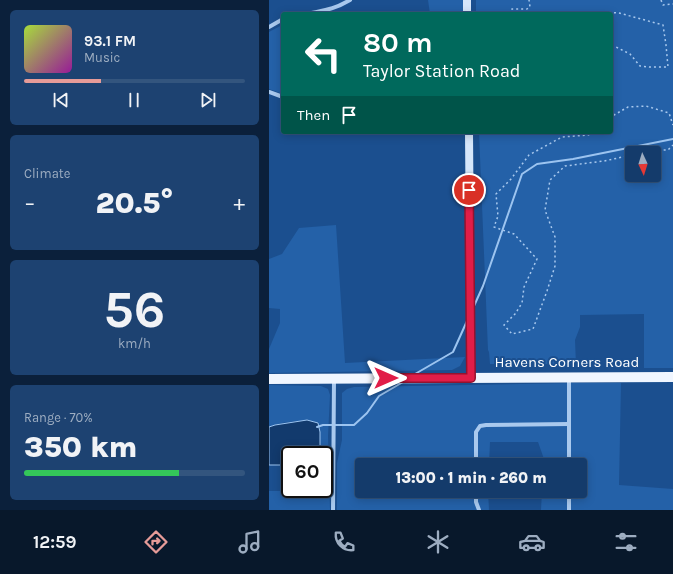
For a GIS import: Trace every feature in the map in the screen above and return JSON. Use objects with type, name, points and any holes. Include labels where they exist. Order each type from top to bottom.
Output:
[{"type":"main road","points":[[467,0],[467,12]]},
{"type":"main road","points":[[469,134],[471,378]]},
{"type":"main road","name":"Havens Corners Road","points":[[269,379],[673,376]]},
{"type":"street","points":[[324,12],[338,8],[350,0]]},
{"type":"street","points":[[269,27],[281,20]]},
{"type":"street","points":[[269,92],[281,96]]},
{"type":"street","points":[[569,377],[569,458]]},
{"type":"street","points":[[333,510],[334,378]]},
{"type":"street","points":[[476,458],[476,432],[480,426],[569,424]]},
{"type":"street","points":[[476,498],[479,510]]},
{"type":"street","points":[[569,498],[569,510]]},
{"type":"path","points":[[511,12],[513,9],[527,9],[530,7],[529,0]]},
{"type":"path","points":[[661,0],[663,5],[673,4]]},
{"type":"path","points":[[613,13],[663,26],[668,66],[640,66],[630,54],[616,47]]},
{"type":"path","points":[[613,118],[614,115],[627,107],[646,106],[669,113],[673,125]]},
{"type":"path","points":[[590,134],[562,137],[529,155],[511,179],[496,194],[498,216],[494,227],[514,234],[537,259],[524,287],[521,304],[515,314],[504,325],[512,334],[533,330],[555,266],[555,237],[545,210],[551,180],[565,166],[625,156]]},
{"type":"path","points":[[661,150],[668,150],[673,145]]},
{"type":"shaded area","points":[[428,0],[464,0],[464,12],[430,12]]},
{"type":"shaded area","points":[[476,0],[673,0],[673,368],[644,368],[644,314],[580,315],[580,327],[575,340],[576,364],[490,364],[479,134],[613,134],[613,12],[476,12]]},
{"type":"shaded area","points":[[281,26],[281,93],[269,89],[269,32]]},
{"type":"shaded area","points":[[336,225],[345,363],[465,357],[460,366],[452,370],[269,373],[269,349],[280,323],[280,309],[269,308],[269,259],[282,254],[299,228]]},
{"type":"shaded area","points":[[621,383],[619,485],[673,489],[673,510],[541,510],[542,498],[587,498],[587,458],[544,458],[538,442],[490,442],[489,458],[355,458],[355,498],[488,498],[489,510],[337,510],[337,463],[342,440],[342,393],[347,389],[354,387]]},
{"type":"shaded area","points":[[269,385],[321,386],[328,389],[330,395],[328,446],[320,446],[320,432],[318,423],[293,421],[280,423],[269,427]]},
{"type":"shaded area","points":[[307,420],[318,423],[320,432],[320,446],[281,446],[281,465],[269,465],[269,427]]},
{"type":"shaded area","points":[[269,491],[281,491],[281,498],[330,498],[330,510],[269,510]]},
{"type":"waterway","points":[[474,306],[483,286],[522,174],[537,164],[573,159],[673,139]]},
{"type":"waterway","points":[[415,374],[453,352],[467,321]]},
{"type":"waterway","points":[[317,427],[323,425],[354,425],[367,413],[379,396],[403,382]]},
{"type":"route","points":[[386,378],[471,378],[469,190]]}]
